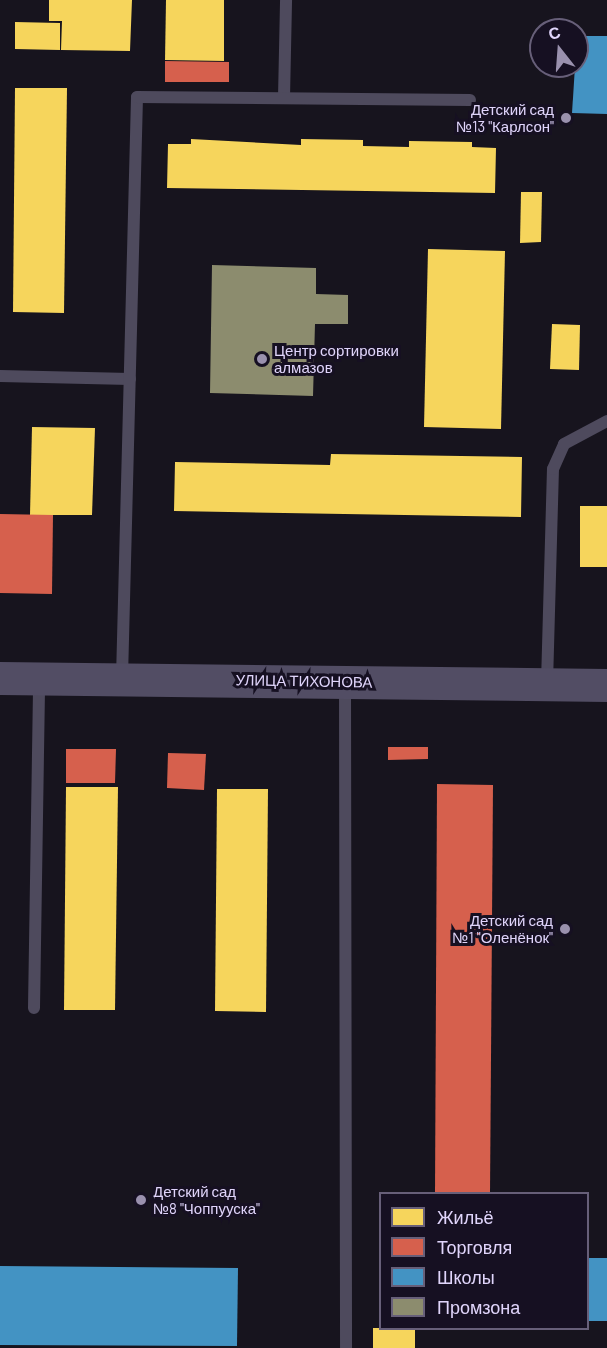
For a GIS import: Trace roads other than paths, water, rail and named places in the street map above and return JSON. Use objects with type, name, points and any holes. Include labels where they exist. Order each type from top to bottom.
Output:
[{"type":"main road","name":"УЛИЦА ТИХОНОВА","points":[[0,678],[607,685]]},
{"type":"lane","points":[[284,98],[286,0]]},
{"type":"lane","points":[[122,679],[137,97],[470,100]]},
{"type":"lane","points":[[0,376],[130,379]]},
{"type":"lane","points":[[547,684],[553,469],[564,444],[607,421]]},
{"type":"lane","points":[[34,1008],[39,678]]},
{"type":"lane","points":[[345,682],[345,1348]]},
{"type":"place","name":"Детский сад №13 \"Карлсон\"","points":[[566,118]]},
{"type":"place","name":"Центр сортировки алмазов","points":[[262,359]]},
{"type":"place","name":"Детский сад №1 \"Оленёнок\"","points":[[565,929]]},
{"type":"place","name":"Детский сад №8 \"Чоппууска\"","points":[[141,1200]]}]
